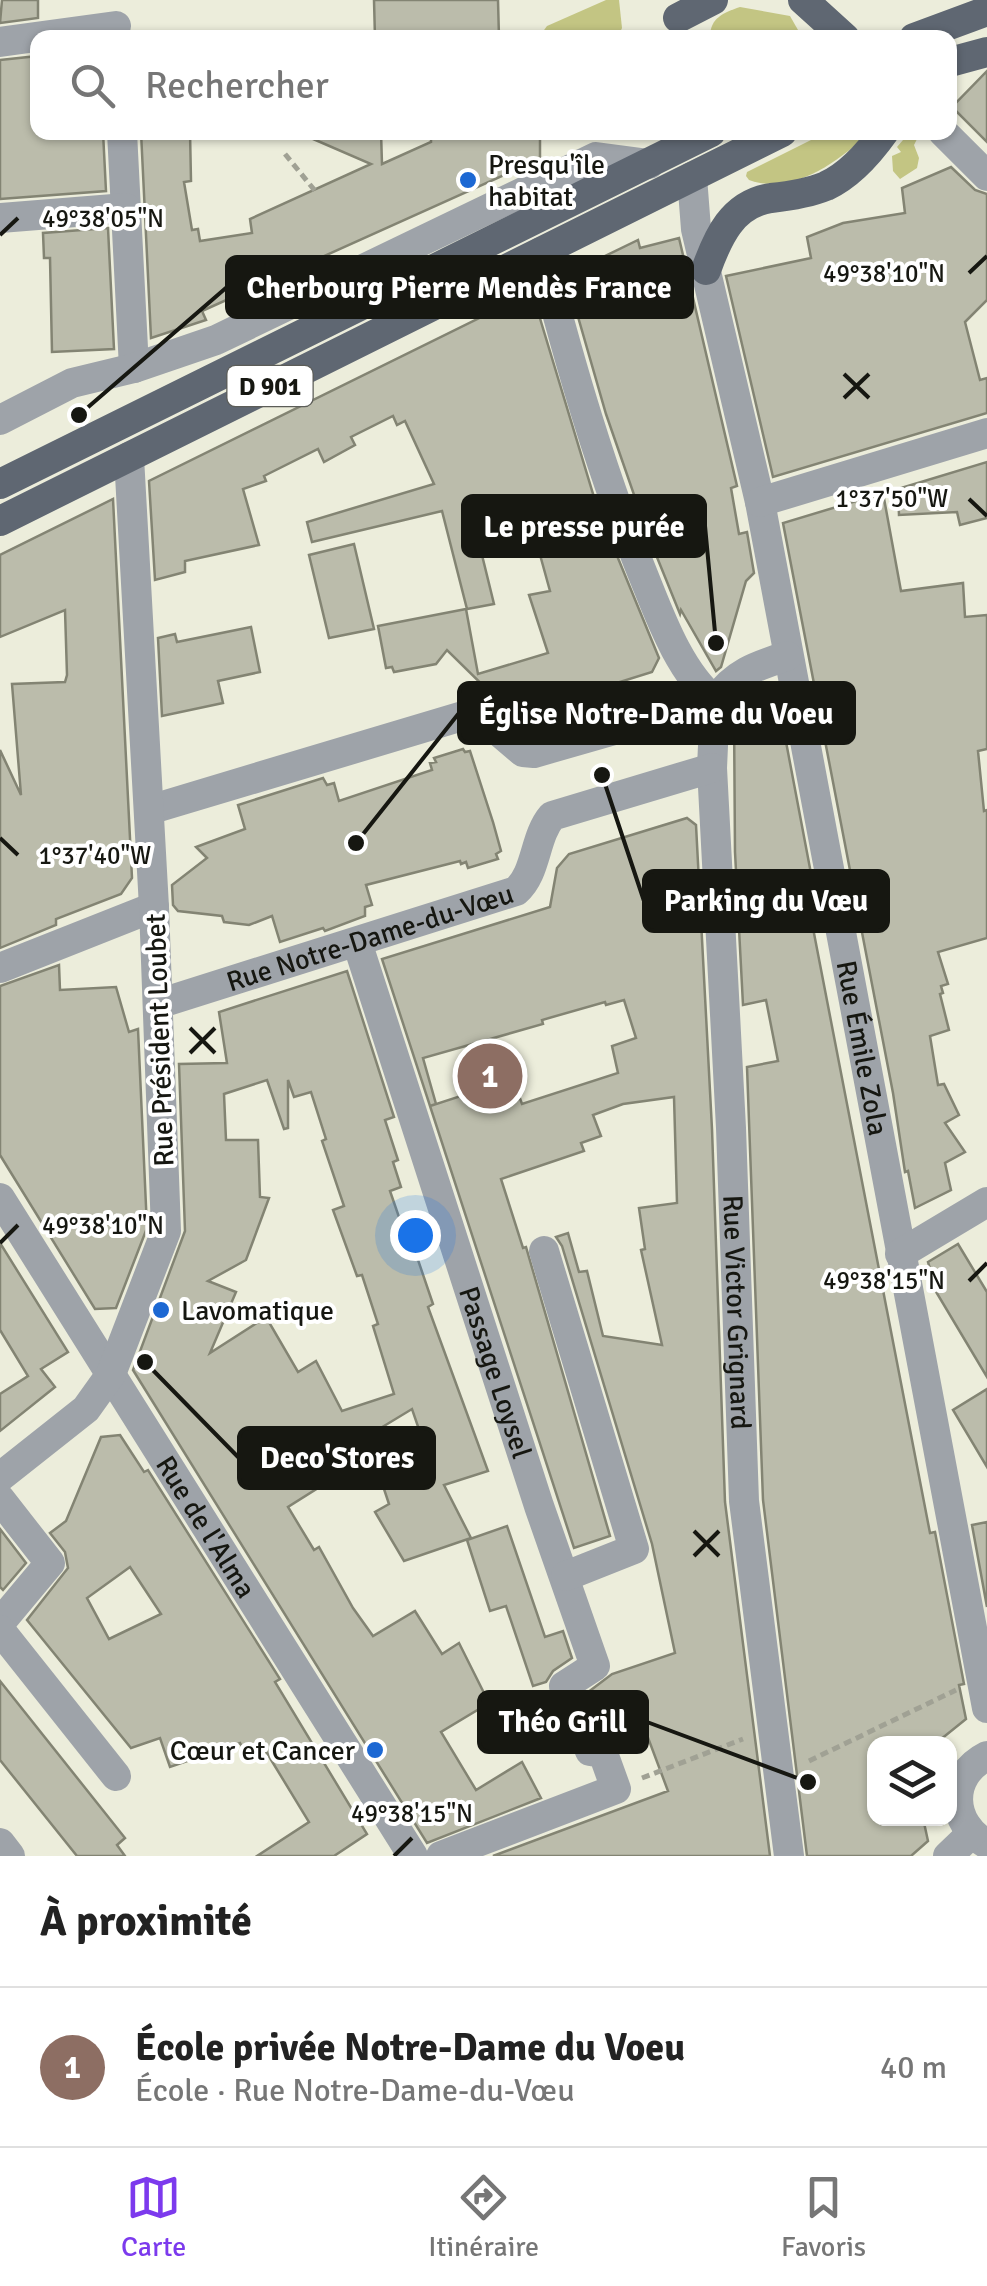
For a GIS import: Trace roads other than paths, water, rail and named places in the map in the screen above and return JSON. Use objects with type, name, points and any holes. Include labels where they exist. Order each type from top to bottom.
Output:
[{"type":"main road","points":[[680,19],[713,0]]},
{"type":"main road","points":[[796,1],[834,30]]},
{"type":"main road","points":[[936,30],[987,11]]},
{"type":"main road","points":[[957,60],[987,52]]},
{"type":"main road","name":"D 901","points":[[0,484],[600,157],[649,164],[688,140]]},
{"type":"main road","points":[[695,140],[692,178],[767,198]]},
{"type":"main road","name":"D 901","points":[[0,521],[766,140]]},
{"type":"main road","points":[[706,270],[720,234],[746,207],[767,198],[809,192],[836,181],[877,140]]},
{"type":"street","points":[[66,30],[116,21]]},
{"type":"street","points":[[0,42],[30,37]]},
{"type":"street","points":[[122,140],[134,368]]},
{"type":"street","points":[[950,140],[987,176]]},
{"type":"street","points":[[0,420],[72,383],[134,368],[216,340],[600,157]]},
{"type":"street","name":"Rue Émile Zola","points":[[692,178],[696,229],[760,502],[984,1693]]},
{"type":"street","points":[[0,218],[126,208]]},
{"type":"street","points":[[540,252],[573,376],[615,506],[657,609],[683,660],[702,690],[715,700]]},
{"type":"street","points":[[760,502],[987,433]]},
{"type":"street","name":"Rue Président Loubet","points":[[0,1477],[86,1409],[111,1374],[166,1231],[154,907],[128,457]]},
{"type":"street","points":[[712,768],[715,700],[742,671],[788,656]]},
{"type":"street","points":[[149,810],[476,712],[523,752],[534,753],[715,700]]},
{"type":"street","name":"Rue Notre-Dame-du-Vœu","points":[[158,1004],[516,891],[524,884],[542,828],[552,816],[712,768]]},
{"type":"street","name":"Rue Victor Grignard","points":[[712,768],[731,1128],[744,1501],[789,1856]]},
{"type":"street","points":[[0,968],[154,907]]},
{"type":"street","name":"Passage Loysel","points":[[357,942],[595,1666],[564,1686],[590,1751],[603,1753],[616,1789],[441,1856]]},
{"type":"street","name":"Rue de l'Alma","points":[[0,1198],[399,1851]]},
{"type":"street","points":[[900,1254],[987,1202]]},
{"type":"street","points":[[544,1252],[634,1549],[566,1576]]},
{"type":"street","points":[[0,1499],[50,1563],[0,1626],[116,1776]]},
{"type":"street","points":[[948,1856],[979,1839],[958,1808],[957,1793],[970,1767],[987,1756]]},
{"type":"street","points":[[0,1843],[10,1856]]},
{"type":"place","name":"Presqu'île habitat","points":[[468,180]]},
{"type":"place","name":"Cherbourg Pierre Mendès France","points":[[79,415]]},
{"type":"place","name":"Le presse purée","points":[[716,643]]},
{"type":"place","name":"Parking du Vœu","points":[[602,775]]},
{"type":"place","name":"Église Notre-Dame du Voeu","points":[[356,843]]},
{"type":"place","name":"École privée Notre-Dame du Voeu","points":[[490,1076]]},
{"type":"place","name":"Lavomatique","points":[[161,1310]]},
{"type":"place","name":"Deco'Stores","points":[[145,1362]]},
{"type":"place","name":"Cœur et Cancer","points":[[375,1750]]},
{"type":"place","name":"Théo Grill","points":[[808,1782]]}]
